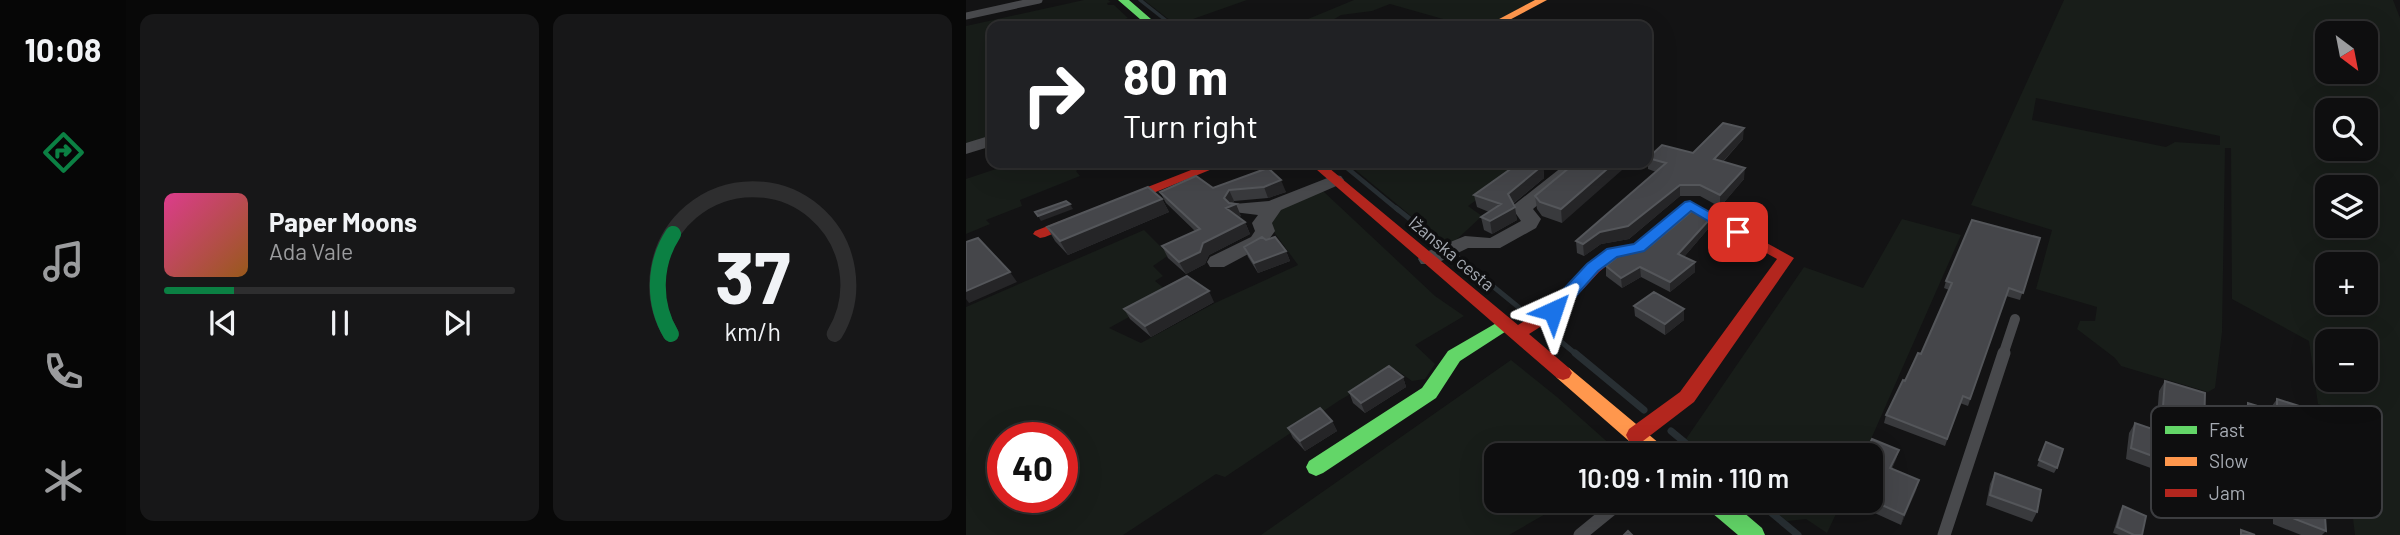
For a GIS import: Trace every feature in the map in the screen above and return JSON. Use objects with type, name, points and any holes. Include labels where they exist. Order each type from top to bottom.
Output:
[{"type":"street","points":[[1123,0],[1148,21]]},
{"type":"street","points":[[1501,21],[1542,0]]},
{"type":"street","points":[[966,149],[987,142]]},
{"type":"street","points":[[1040,234],[1207,168]]},
{"type":"street","name":"Ižanska cesta","points":[[1321,168],[1645,443]]},
{"type":"street","points":[[1428,259],[1465,242],[1493,244],[1505,240],[1530,224],[1531,219],[1522,208],[1572,168]]},
{"type":"street","points":[[1241,208],[1253,210],[1274,206],[1335,180]]},
{"type":"street","points":[[1316,467],[1429,393],[1454,356],[1553,311],[1592,268],[1612,253],[1639,248],[1690,205],[1786,258],[1688,397],[1636,435]]},
{"type":"street","points":[[1217,262],[1258,241],[1265,231],[1262,223],[1274,206]]},
{"type":"street","points":[[1728,513],[1754,535]]},
{"type":"lane","points":[[966,16],[1039,0]]},
{"type":"lane","points":[[1944,535],[2015,319]]},
{"type":"lane","points":[[1580,535],[1607,513]]},
{"type":"shaded area","points":[[1084,0],[1108,0],[1111,2],[1107,3],[1108,5],[1114,5],[1128,21],[989,21]]},
{"type":"shaded area","points":[[1144,0],[1247,0],[1187,21],[1171,21]]},
{"type":"shaded area","points":[[1354,0],[1539,0],[1499,21],[1441,21],[1443,19],[1390,4],[1372,11],[1341,15],[1331,21],[1303,21]]},
{"type":"shaded area","points":[[2064,0],[2393,0],[2400,18],[2400,535],[2355,535],[2353,518],[2382,518],[2382,406],[2324,406],[2318,404],[2316,392],[2378,392],[2378,329],[2315,329],[2315,383],[2309,341],[2232,299],[2231,148],[2225,148],[2222,332],[2215,388],[2208,392],[2121,366],[2115,358],[2077,329],[2080,321],[2095,321],[2097,307],[2036,289],[2052,230],[1971,205]],"holes":[[[2036,98],[2220,136],[2220,145],[2175,142],[2166,147],[2032,120]]]},
{"type":"shaded area","points":[[987,21],[987,139],[966,146],[966,26]]},
{"type":"shaded area","points":[[999,168],[1079,168],[1076,171],[1080,176],[1020,200],[1022,206],[986,220],[990,224],[966,234],[966,179]]},
{"type":"shaded area","points":[[1353,168],[1521,168],[1468,206],[1482,216],[1453,243],[1445,244]]},
{"type":"shaded area","points":[[1323,191],[1435,296],[1464,316],[1415,345],[1435,364],[1425,379],[1412,381],[1395,369],[1340,400],[1225,477],[1216,474],[1123,535],[966,535],[966,307],[1144,230],[1169,255],[1153,266],[1163,276],[1155,281],[1171,294],[1109,328],[1141,343],[1215,303],[1298,265],[1269,225],[1273,212]]},
{"type":"shaded area","points":[[1902,219],[1961,235],[1869,443],[1691,443],[1686,439],[1804,267],[1863,288]]},
{"type":"shaded area","points":[[1511,360],[1609,443],[1484,443],[1484,513],[1547,513],[1509,535],[1261,535]]},
{"type":"shaded area","points":[[1777,513],[1836,513],[1827,533],[1806,519],[1787,521]]},
{"type":"building","points":[[1723,123],[1744,128],[1714,159],[1745,168],[1720,195],[1700,185],[1680,185],[1628,226],[1600,232],[1583,244],[1576,241],[1666,163],[1652,159],[1652,154],[1662,145],[1693,153]]},
{"type":"building","points":[[1268,168],[1281,180],[1264,187],[1229,190],[1224,198],[1229,203],[1236,204],[1226,208],[1245,222],[1203,243],[1200,252],[1179,262],[1162,246],[1200,229],[1160,192],[1196,176],[1213,188]]},
{"type":"building","points":[[1512,168],[1539,168],[1508,194],[1515,207],[1490,221],[1481,217],[1501,204],[1474,195]]},
{"type":"building","points":[[1569,168],[1608,168],[1561,209],[1540,202],[1535,196]]},
{"type":"building","points":[[1148,187],[1162,199],[1060,241],[1047,227]]},
{"type":"building","points":[[1066,201],[1070,204],[1038,216],[1035,212]]},
{"type":"building","points":[[1692,211],[1709,220],[1678,254],[1695,262],[1670,282],[1640,267],[1621,278],[1606,266],[1622,253],[1650,246]]},
{"type":"building","points":[[1972,220],[2040,238],[2023,293],[2009,288],[1970,399],[1963,396],[1947,439],[1886,415],[1918,353],[1921,354],[1952,283],[1946,281]]},
{"type":"building","points":[[1262,237],[1266,240],[1275,237],[1286,251],[1254,263],[1244,247]]},
{"type":"building","points":[[978,238],[1010,272],[966,291],[966,242]]},
{"type":"building","points":[[1187,276],[1209,291],[1145,326],[1124,309]]},
{"type":"building","points":[[1654,292],[1684,309],[1665,324],[1634,306]]},
{"type":"building","points":[[1389,366],[1403,377],[1361,403],[1349,392]]},
{"type":"building","points":[[2165,381],[2205,393],[2205,406],[2163,406]]},
{"type":"building","points":[[2277,399],[2299,406],[2277,406]]},
{"type":"building","points":[[1320,408],[1332,421],[1300,441],[1288,428]]},
{"type":"building","points":[[2135,423],[2151,429],[2151,455],[2131,448]]},
{"type":"building","points":[[2046,442],[2063,449],[2057,468],[2039,460]]},
{"type":"building","points":[[1883,443],[1899,450],[1890,468],[1919,480],[1904,515],[1883,505]]},
{"type":"building","points":[[1995,473],[2041,490],[2037,512],[1990,495]]},
{"type":"building","points":[[2123,506],[2146,516],[2142,535],[2134,535],[2117,527]]},
{"type":"building","points":[[2292,518],[2325,518],[2326,531]]},
{"type":"building","points":[[2241,530],[2255,535],[2241,535]]},
{"type":"waterway","points":[[1140,0],[1167,21]]},
{"type":"waterway","points":[[1347,168],[1398,210]]},
{"type":"waterway","points":[[1396,208],[1441,244]]},
{"type":"waterway","points":[[1457,257],[1527,314]]},
{"type":"waterway","points":[[1547,330],[1577,355]]},
{"type":"waterway","points":[[1575,353],[1644,410]]},
{"type":"waterway","points":[[1671,431],[1686,443]]},
{"type":"waterway","points":[[1772,513],[1798,535]]},
{"type":"traffic: fast","points":[[1123,0],[1148,21]]},
{"type":"traffic: fast","points":[[1316,467],[1429,393],[1454,356],[1505,324]]},
{"type":"traffic: fast","points":[[1728,513],[1754,535]]},
{"type":"traffic: slow","points":[[1501,21],[1542,0]]},
{"type":"traffic: slow","points":[[1563,373],[1645,443]]},
{"type":"traffic: jam","points":[[1040,234],[1207,168]]},
{"type":"traffic: jam","points":[[1321,168],[1563,373]]},
{"type":"traffic: jam","points":[[1517,334],[1553,311],[1593,268],[1612,253],[1639,248],[1690,205],[1786,258],[1687,397],[1636,435]]},
{"type":"route","points":[[1553,311],[1592,268],[1612,253],[1639,248],[1690,205],[1738,232]]}]
